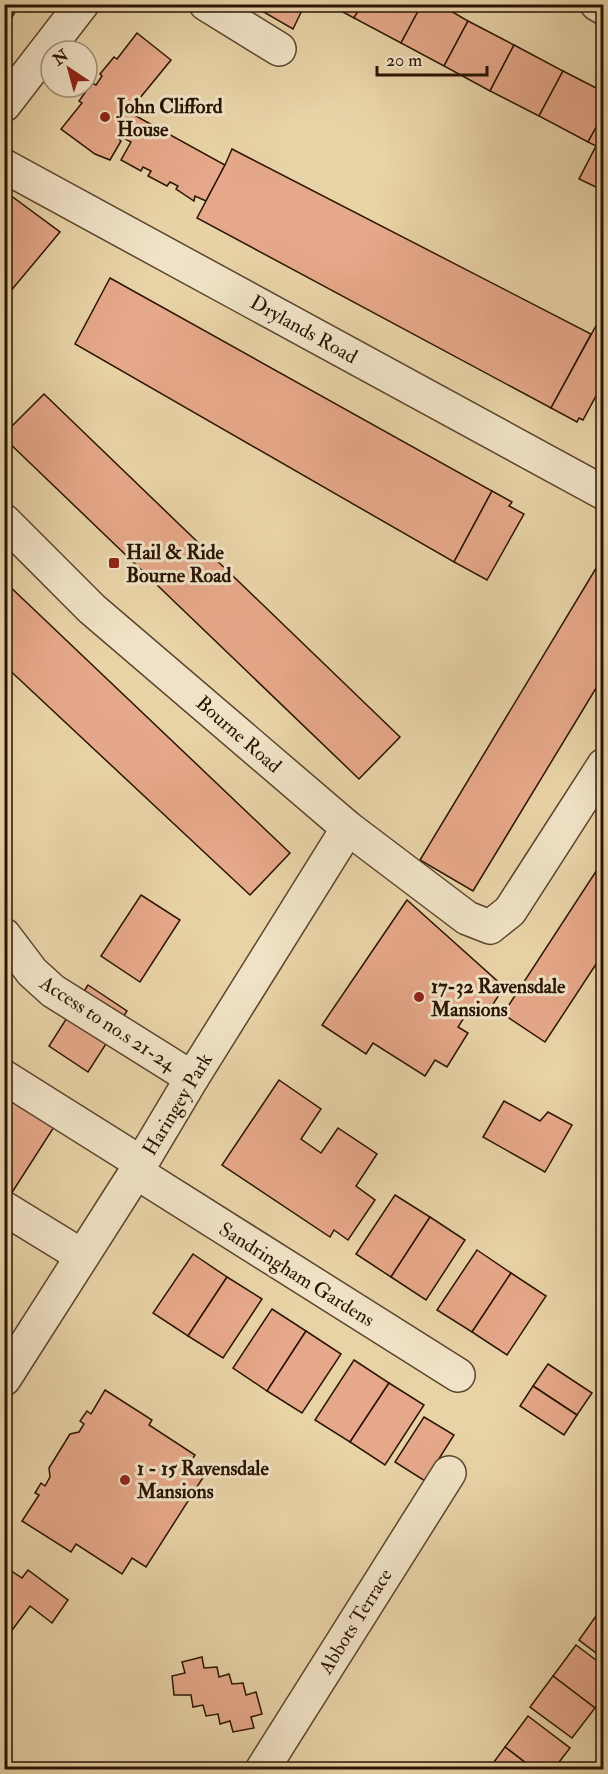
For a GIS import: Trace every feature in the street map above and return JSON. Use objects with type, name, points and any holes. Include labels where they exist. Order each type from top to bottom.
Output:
[{"type":"street","points":[[4,105],[82,4]]},
{"type":"street","points":[[206,4],[279,49]]},
{"type":"street","points":[[597,4],[603,8]]},
{"type":"street","name":"Drylands Road","points":[[4,166],[603,493]]},
{"type":"street","name":"Bourne Road","points":[[4,521],[92,609],[348,828],[467,918],[490,927],[510,911],[603,765]]},
{"type":"street","name":"Haringey Park","points":[[4,1379],[139,1168],[192,1078],[348,828]]},
{"type":"street","name":"Access to no.s 21-24","points":[[4,935],[32,972],[53,991],[192,1078]]},
{"type":"street","name":"Sandringham Gardens","points":[[4,1077],[139,1168],[458,1375]]},
{"type":"street","points":[[4,1208],[82,1257]]},
{"type":"street","name":"Abbots Terrace","points":[[262,1770],[449,1473]]},
{"type":"building","points":[[4,4],[19,5],[4,31]]},
{"type":"building","points":[[250,4],[305,4],[293,29]]},
{"type":"building","points":[[328,4],[362,4],[354,18]]},
{"type":"building","points":[[362,4],[422,4],[401,43],[354,18]]},
{"type":"building","points":[[422,4],[439,4],[468,21],[444,66],[401,43]]},
{"type":"building","points":[[468,21],[514,45],[490,91],[444,66]]},
{"type":"building","name":"John Clifford House","points":[[137,33],[171,60],[135,104],[138,107],[134,115],[225,165],[206,201],[195,196],[194,201],[176,189],[178,186],[170,182],[167,186],[148,176],[151,171],[143,167],[141,171],[121,160],[131,142],[120,136],[121,141],[110,160],[95,154],[61,129],[82,103],[79,101],[80,99],[99,99],[99,80],[102,76],[100,74],[114,57],[117,59]]},
{"type":"building","points":[[514,45],[563,71],[539,116],[490,91]]},
{"type":"building","points":[[563,71],[604,92],[604,113],[588,142],[539,116]]},
{"type":"building","points":[[604,113],[604,183],[600,189],[579,179],[596,146],[588,142]]},
{"type":"building","points":[[232,149],[591,334],[551,408],[197,218]]},
{"type":"building","points":[[10,195],[60,232],[4,299],[4,202]]},
{"type":"building","points":[[110,278],[492,491],[454,562],[75,344]]},
{"type":"building","points":[[603,313],[604,354],[596,368],[604,372],[604,381],[583,420],[579,418],[577,422],[551,408]]},
{"type":"building","points":[[44,394],[400,737],[359,779],[4,438],[4,434]]},
{"type":"building","points":[[492,491],[512,502],[509,506],[524,514],[487,580],[454,562]]},
{"type":"building","points":[[604,555],[604,675],[473,891],[420,860]]},
{"type":"building","points":[[4,581],[290,853],[250,895],[4,665]]},
{"type":"building","points":[[604,859],[604,952],[545,1042],[503,1014]]},
{"type":"building","points":[[141,895],[180,920],[140,982],[101,956]]},
{"type":"building","name":"17-32 Ravensdale Mansions","points":[[407,900],[504,987],[485,1017],[471,1007],[458,1027],[468,1033],[447,1067],[435,1060],[425,1076],[373,1043],[366,1054],[322,1025]]},
{"type":"building","points":[[88,985],[127,1011],[88,1072],[49,1046]]},
{"type":"building","points":[[279,1080],[321,1109],[301,1139],[321,1153],[338,1128],[377,1154],[356,1186],[375,1200],[348,1240],[334,1230],[330,1237],[222,1165]]},
{"type":"building","points":[[4,1096],[54,1127],[4,1205]]},
{"type":"building","points":[[504,1101],[540,1121],[548,1112],[572,1125],[545,1172],[483,1137]]},
{"type":"building","points":[[395,1195],[430,1217],[391,1277],[356,1254]]},
{"type":"building","points":[[430,1217],[465,1240],[426,1300],[391,1277]]},
{"type":"building","points":[[477,1250],[511,1273],[472,1332],[437,1310]]},
{"type":"building","points":[[193,1254],[227,1277],[188,1336],[153,1313]]},
{"type":"building","points":[[511,1273],[546,1296],[507,1355],[472,1332]]},
{"type":"building","points":[[227,1277],[262,1299],[223,1358],[188,1336]]},
{"type":"building","points":[[272,1309],[306,1331],[267,1391],[233,1368]]},
{"type":"building","points":[[306,1331],[341,1354],[302,1413],[267,1391]]},
{"type":"building","points":[[354,1360],[389,1383],[350,1442],[315,1420]]},
{"type":"building","points":[[548,1364],[592,1393],[577,1415],[533,1386]]},
{"type":"building","points":[[389,1383],[424,1405],[385,1465],[350,1442]]},
{"type":"building","points":[[533,1386],[577,1415],[564,1435],[520,1406]]},
{"type":"building","name":"1 - 15 Ravensdale Mansions","points":[[105,1390],[152,1420],[149,1425],[195,1455],[188,1466],[204,1476],[146,1567],[132,1558],[122,1574],[76,1544],[71,1552],[22,1521],[39,1495],[35,1493],[41,1483],[45,1486],[50,1477],[49,1468],[70,1434],[79,1432],[84,1424],[80,1421],[87,1411],[91,1414]]},
{"type":"building","points":[[424,1417],[454,1435],[425,1481],[395,1462]]},
{"type":"building","points":[[4,1566],[22,1578],[28,1570],[68,1600],[52,1623],[30,1606],[4,1641]]},
{"type":"building","points":[[601,1609],[604,1611],[604,1659],[579,1640]]},
{"type":"building","points":[[576,1645],[604,1666],[604,1697],[595,1708],[553,1676]]},
{"type":"building","points":[[202,1657],[204,1668],[217,1667],[219,1677],[229,1674],[232,1684],[243,1683],[246,1695],[256,1692],[262,1714],[251,1717],[254,1728],[233,1732],[230,1721],[220,1724],[218,1714],[206,1716],[203,1705],[193,1707],[191,1695],[174,1695],[172,1676],[185,1673],[182,1662]]},
{"type":"building","points":[[553,1676],[595,1708],[572,1738],[530,1707]]},
{"type":"building","points":[[528,1716],[570,1748],[553,1770],[535,1770],[505,1747]]},
{"type":"building","points":[[505,1747],[535,1770],[488,1770]]},
{"type":"place","name":"John Clifford House","points":[[105,117]]},
{"type":"place","name":"Hail & Ride Bourne Road","points":[[114,563]]},
{"type":"place","name":"17-32 Ravensdale Mansions","points":[[419,997]]},
{"type":"place","name":"1 - 15 Ravensdale Mansions","points":[[125,1480]]}]
